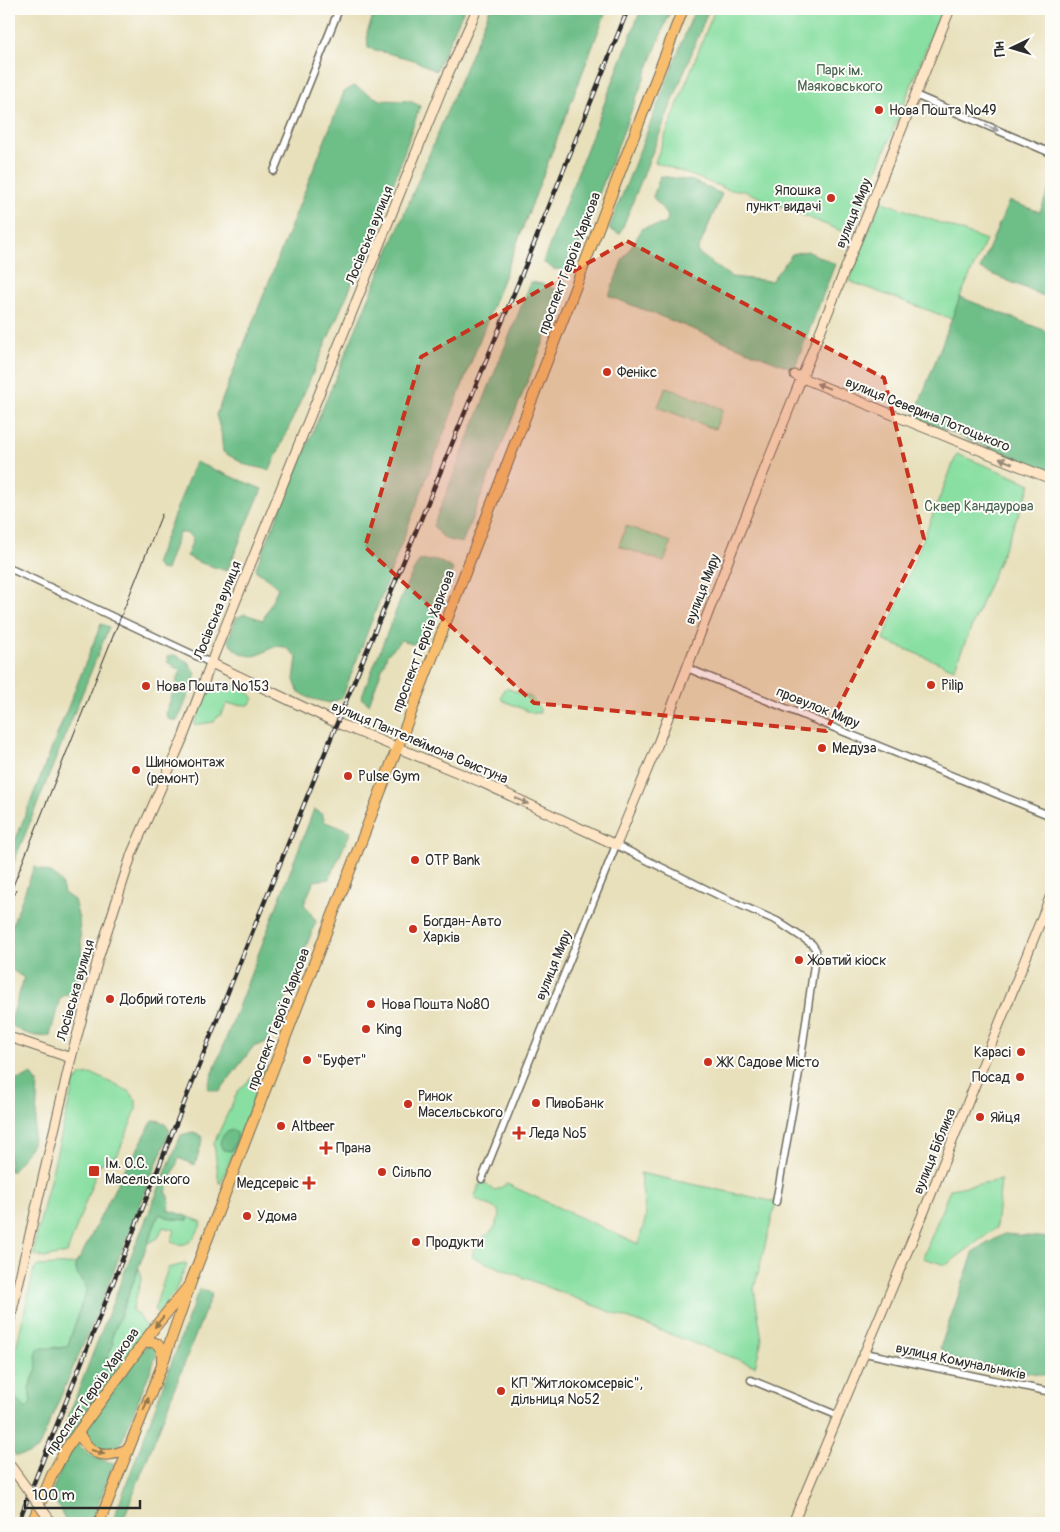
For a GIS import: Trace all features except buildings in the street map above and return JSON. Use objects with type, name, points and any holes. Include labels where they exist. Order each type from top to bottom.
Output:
[{"type":"main road","name":"проспект Героїв Харкова","points":[[99,1523],[161,1368],[190,1284],[683,9]]},
{"type":"main road","name":"проспект Героїв Харкова","points":[[32,1523],[52,1475],[78,1432],[142,1344],[190,1284]]},
{"type":"main road","points":[[142,1344],[152,1342],[159,1345],[162,1349],[161,1368]]},
{"type":"main road","points":[[78,1432],[90,1450],[96,1453],[112,1455],[128,1449]]},
{"type":"street","points":[[274,171],[338,9]]},
{"type":"street","name":"Лосівська вулиця","points":[[9,1324],[71,1058],[98,959],[132,853],[182,740],[211,663],[445,81],[477,9]]},
{"type":"street","name":"вулиця Миру","points":[[482,1179],[657,746],[798,376],[950,9]]},
{"type":"street","points":[[915,95],[1051,153]]},
{"type":"street","name":"вулиця Северина Потоцького","points":[[798,376],[1051,479]]},
{"type":"street","name":"вулиця Пантелеймона Свистуна","points":[[9,568],[337,723],[481,782],[616,845],[720,896],[777,921],[812,944],[816,950],[798,1079],[776,1202]]},
{"type":"street","name":"провулок Миру","points":[[687,668],[1051,816]]},
{"type":"street","name":"вулиця Біблика","points":[[793,1523],[1007,1009],[1051,895]]},
{"type":"street","points":[[9,1037],[71,1058]]},
{"type":"street","name":"вулиця Комунальників","points":[[865,1353],[1051,1392]]},
{"type":"street","points":[[750,1380],[839,1416]]},
{"type":"street","points":[[9,1464],[52,1523]]},
{"type":"highlighted area","points":[[627,241],[884,378],[924,539],[826,731],[534,703],[365,547],[421,357]]},
{"type":"green space","points":[[376,9],[464,9],[436,71],[414,60],[368,48],[367,32]]},
{"type":"green space","points":[[490,9],[607,9],[342,698],[330,703],[309,698],[298,691],[294,680],[297,657],[288,649],[281,646],[275,647],[250,656],[237,651],[228,640],[236,618],[245,614],[263,620],[278,588],[255,570]]},
{"type":"green space","points":[[641,9],[671,9],[569,271],[554,269],[543,262]]},
{"type":"green space","points":[[695,9],[709,9],[620,234],[609,229]]},
{"type":"green space","name":"Парк ім. Маяковського","points":[[715,9],[942,9],[851,235],[742,190],[730,190],[655,162]]},
{"type":"green space","points":[[354,86],[380,100],[410,101],[420,106],[384,211],[270,470],[246,465],[223,452],[221,432],[216,415],[344,92]]},
{"type":"green space","points":[[660,176],[693,181],[722,194],[697,252],[731,277],[771,281],[792,254],[807,251],[835,264],[794,369],[609,296],[622,261],[643,228],[666,224],[668,216],[653,197]]},
{"type":"green space","points":[[1051,184],[1051,299],[980,269],[1009,201],[1040,212]]},
{"type":"green space","points":[[881,201],[986,240],[952,319],[849,281]]},
{"type":"green space","points":[[531,282],[547,285],[563,294],[462,543],[445,539],[433,526]]},
{"type":"green space","points":[[960,297],[1051,333],[1051,474],[914,417]]},
{"type":"green space","points":[[666,387],[723,409],[715,429],[658,407]]},
{"type":"green space","name":"Сквер Кандаурова","points":[[957,454],[1031,484],[954,669],[883,640]]},
{"type":"green space","points":[[195,462],[262,489],[227,571],[198,562],[187,556],[193,539],[187,533],[179,533],[166,570],[160,569],[155,564]]},
{"type":"green space","points":[[626,526],[671,542],[664,562],[619,546]]},
{"type":"green space","points":[[437,560],[453,569],[427,639],[412,644],[401,640],[387,655],[369,704],[361,698],[408,581],[419,561]]},
{"type":"green space","points":[[101,624],[109,627],[9,874],[9,856]]},
{"type":"green space","points":[[175,655],[188,662],[196,674],[177,721],[168,719],[166,713],[180,671],[167,662],[168,656]]},
{"type":"green space","points":[[214,684],[237,686],[247,691],[254,699],[249,705],[227,704],[214,722],[194,725],[208,688]]},
{"type":"green space","points":[[506,688],[531,697],[540,709],[540,713],[532,713],[502,700],[501,697]]},
{"type":"green space","points":[[314,809],[322,814],[325,822],[351,831],[329,879],[314,881],[304,904],[316,921],[270,1041],[253,1047],[219,1092],[207,1088]]},
{"type":"green space","points":[[34,867],[54,875],[60,881],[64,893],[74,900],[79,919],[83,968],[73,991],[60,998],[50,1036],[23,1032],[10,1023],[24,978],[9,968],[9,934]]},
{"type":"green space","points":[[267,1063],[221,1183],[219,1183],[214,1143],[238,1091]]},
{"type":"green space","points":[[31,1074],[38,1083],[36,1119],[32,1144],[13,1171],[9,1171],[9,1091],[16,1080]]},
{"type":"green space","points":[[93,1074],[130,1092],[136,1100],[136,1110],[118,1154],[99,1165],[67,1253],[44,1258],[34,1255],[35,1242],[74,1082],[82,1075]]},
{"type":"green space","points":[[153,1120],[163,1123],[170,1131],[93,1322],[38,1449],[29,1454],[16,1456],[9,1446],[9,1403],[16,1398],[26,1409],[31,1403],[29,1388],[37,1369],[36,1355],[39,1348],[61,1348],[68,1345],[87,1288],[77,1274],[75,1264],[81,1256],[124,1170]]},
{"type":"green space","points":[[232,1130],[237,1133],[237,1139],[231,1151],[223,1150],[220,1144],[221,1139]]},
{"type":"green space","points":[[193,1132],[203,1138],[195,1165],[179,1158],[166,1192],[170,1202],[168,1210],[189,1217],[188,1220],[173,1219],[159,1214],[112,1337],[113,1345],[105,1362],[116,1372],[55,1455],[54,1453],[130,1258],[181,1135]]},
{"type":"green space","points":[[640,1173],[776,1202],[754,1289],[762,1340],[755,1366],[608,1311],[472,1257],[475,1244],[493,1230],[500,1216],[498,1210],[474,1198],[482,1179],[494,1191],[507,1184],[638,1244],[646,1217]]},
{"type":"green space","points":[[1001,1180],[996,1228],[946,1265],[923,1258],[950,1189]]},
{"type":"green space","points":[[159,1214],[173,1219],[188,1220],[189,1217],[202,1222],[195,1237],[188,1243],[178,1244],[171,1242],[175,1230],[163,1227],[158,1238],[148,1243]]},
{"type":"green space","points":[[1004,1234],[1051,1238],[1051,1376],[955,1360],[940,1348],[974,1251]]},
{"type":"green space","points":[[75,1264],[77,1274],[87,1288],[68,1345],[61,1348],[54,1347],[37,1369],[29,1388],[31,1403],[26,1410],[16,1398],[9,1403],[9,1379],[34,1270],[38,1266]]},
{"type":"green space","points":[[187,1264],[175,1291],[158,1313],[154,1310],[168,1268]]},
{"type":"green space","points":[[139,1268],[142,1277],[132,1310],[139,1315],[147,1329],[116,1372],[105,1363],[113,1345],[112,1337]]},
{"type":"green space","points":[[199,1289],[212,1293],[122,1523],[112,1523]]},
{"type":"green space","points":[[146,1346],[155,1346],[157,1354],[120,1446],[109,1450],[99,1447],[90,1440],[85,1429]]},
{"type":"green space","points":[[76,1442],[93,1456],[114,1463],[91,1523],[67,1523],[59,1507],[50,1496],[65,1459]]},
{"type":"tram line","points":[[9,896],[162,514]]},
{"type":"tram line","points":[[9,909],[16,890]]},
{"type":"railway","points":[[18,1523],[230,987],[526,264],[628,9]]},
{"type":"place","name":"Нова Пошта №49","points":[[879,110]]},
{"type":"place","name":"Япошка пункт видачі","points":[[831,198]]},
{"type":"place","name":"Фенікс","points":[[607,372]]},
{"type":"place","name":"Pilip","points":[[931,685]]},
{"type":"place","name":"Нова Пошта №153","points":[[146,686]]},
{"type":"place","name":"Медуза","points":[[822,748]]},
{"type":"place","name":"Шиномонтаж (ремонт)","points":[[136,770]]},
{"type":"place","name":"Pulse Gym","points":[[348,776]]},
{"type":"place","name":"OTP Bank","points":[[415,860]]},
{"type":"place","name":"Богдан-Авто Харків","points":[[413,929]]},
{"type":"place","name":"Жовтий кіоск","points":[[799,960]]},
{"type":"place","name":"Добрий готель","points":[[110,999]]},
{"type":"place","name":"Нова Пошта №80","points":[[371,1004]]},
{"type":"place","name":"King","points":[[366,1029]]},
{"type":"place","name":"Карасі","points":[[1021,1052]]},
{"type":"place","name":"\"Буфет\"","points":[[307,1060]]},
{"type":"place","name":"ЖК Садове Місто","points":[[708,1062]]},
{"type":"place","name":"Посад","points":[[1020,1077]]},
{"type":"place","name":"ПивоБанк","points":[[536,1103]]},
{"type":"place","name":"Ринок Масельського","points":[[408,1104]]},
{"type":"place","name":"Яйця","points":[[980,1117]]},
{"type":"place","name":"Altbeer","points":[[281,1126]]},
{"type":"place","name":"Леда №5","points":[[519,1133]]},
{"type":"place","name":"Прана","points":[[326,1148]]},
{"type":"place","name":"Ім. О.С. Масельського","points":[[94,1171]]},
{"type":"place","name":"Сільпо","points":[[382,1172]]},
{"type":"place","name":"Медсервіс","points":[[309,1183]]},
{"type":"place","name":"Удома","points":[[247,1216]]},
{"type":"place","name":"Продукти","points":[[416,1242]]},
{"type":"place","name":"КП \"Житлокомсервіс\", дільниця №52","points":[[501,1391]]}]
